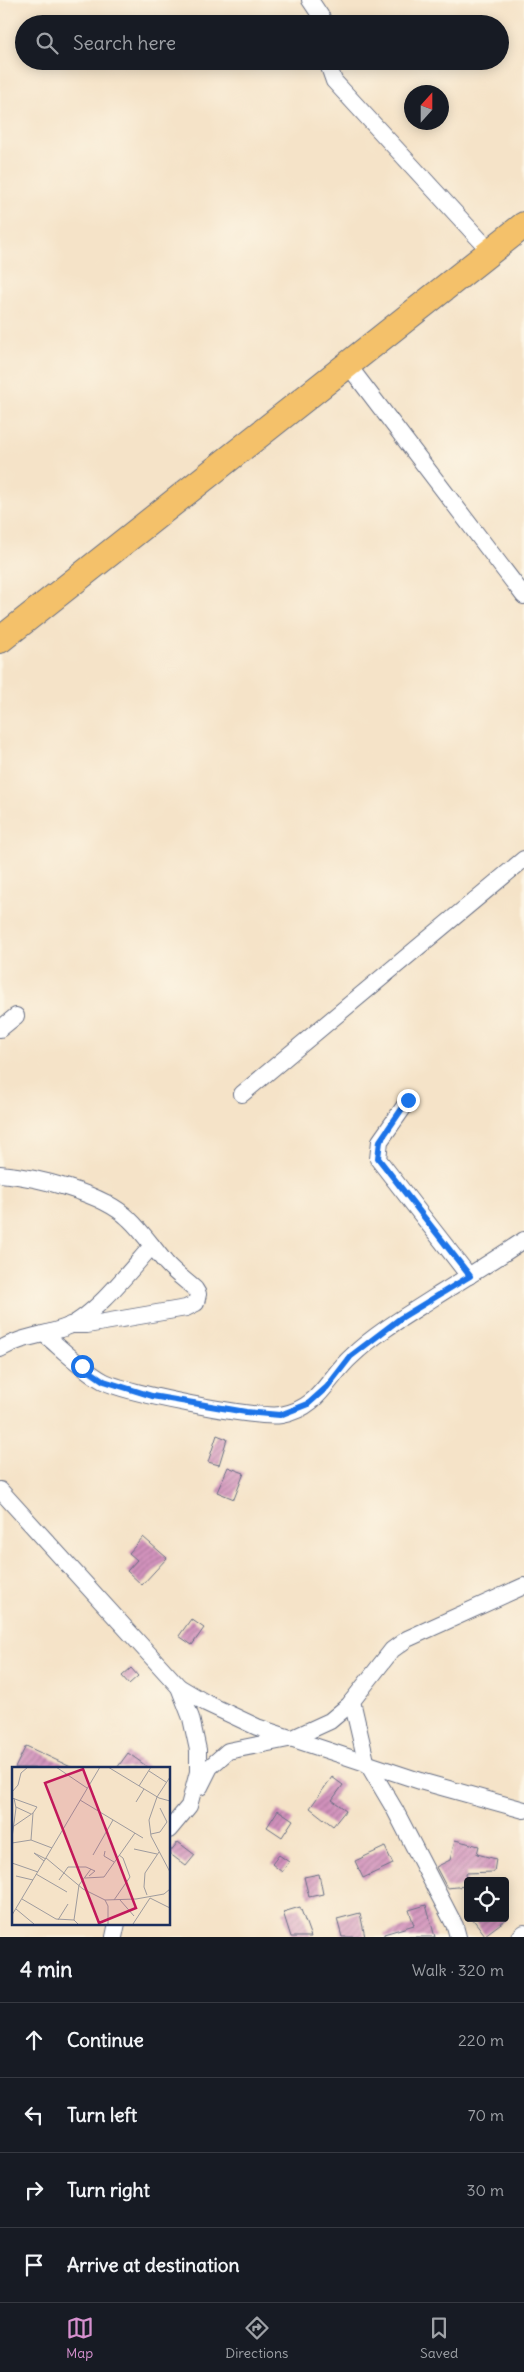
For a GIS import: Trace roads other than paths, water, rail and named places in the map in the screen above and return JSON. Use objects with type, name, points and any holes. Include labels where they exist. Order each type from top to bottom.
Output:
[{"type":"main road","points":[[0,640],[524,225]]},
{"type":"street","points":[[310,0],[320,15]]},
{"type":"street","points":[[330,70],[334,80],[491,252]]},
{"type":"street","points":[[348,365],[524,596]]},
{"type":"street","points":[[242,1094],[524,859]]},
{"type":"street","points":[[0,1029],[16,1016]]},
{"type":"street","points":[[408,1100],[380,1141],[378,1158],[470,1276]]},
{"type":"street","points":[[0,1174],[21,1176],[86,1192],[108,1203],[129,1218],[168,1265],[195,1289],[198,1294],[196,1303],[186,1308],[87,1325],[70,1325]]},
{"type":"street","points":[[44,1334],[104,1381],[125,1389],[152,1396],[246,1412],[280,1415],[308,1404],[327,1387],[351,1356],[401,1318],[524,1240]]},
{"type":"street","points":[[0,1349],[26,1336],[44,1334],[70,1325],[86,1314],[108,1294],[152,1246]]},
{"type":"street","points":[[0,1490],[179,1687],[206,1703],[256,1727],[366,1761],[420,1781],[524,1810]]},
{"type":"street","points":[[170,1829],[189,1806],[210,1767],[228,1751],[293,1738],[330,1721],[352,1701],[392,1650],[407,1639],[524,1586]]},
{"type":"street","points":[[179,1687],[191,1718],[198,1750],[198,1772],[189,1806]]},
{"type":"street","points":[[352,1701],[366,1761],[399,1818],[455,1926],[458,1937]]},
{"type":"street","points":[[114,1937],[117,1924]]},
{"type":"street","points":[[520,1937],[524,1933]]}]
